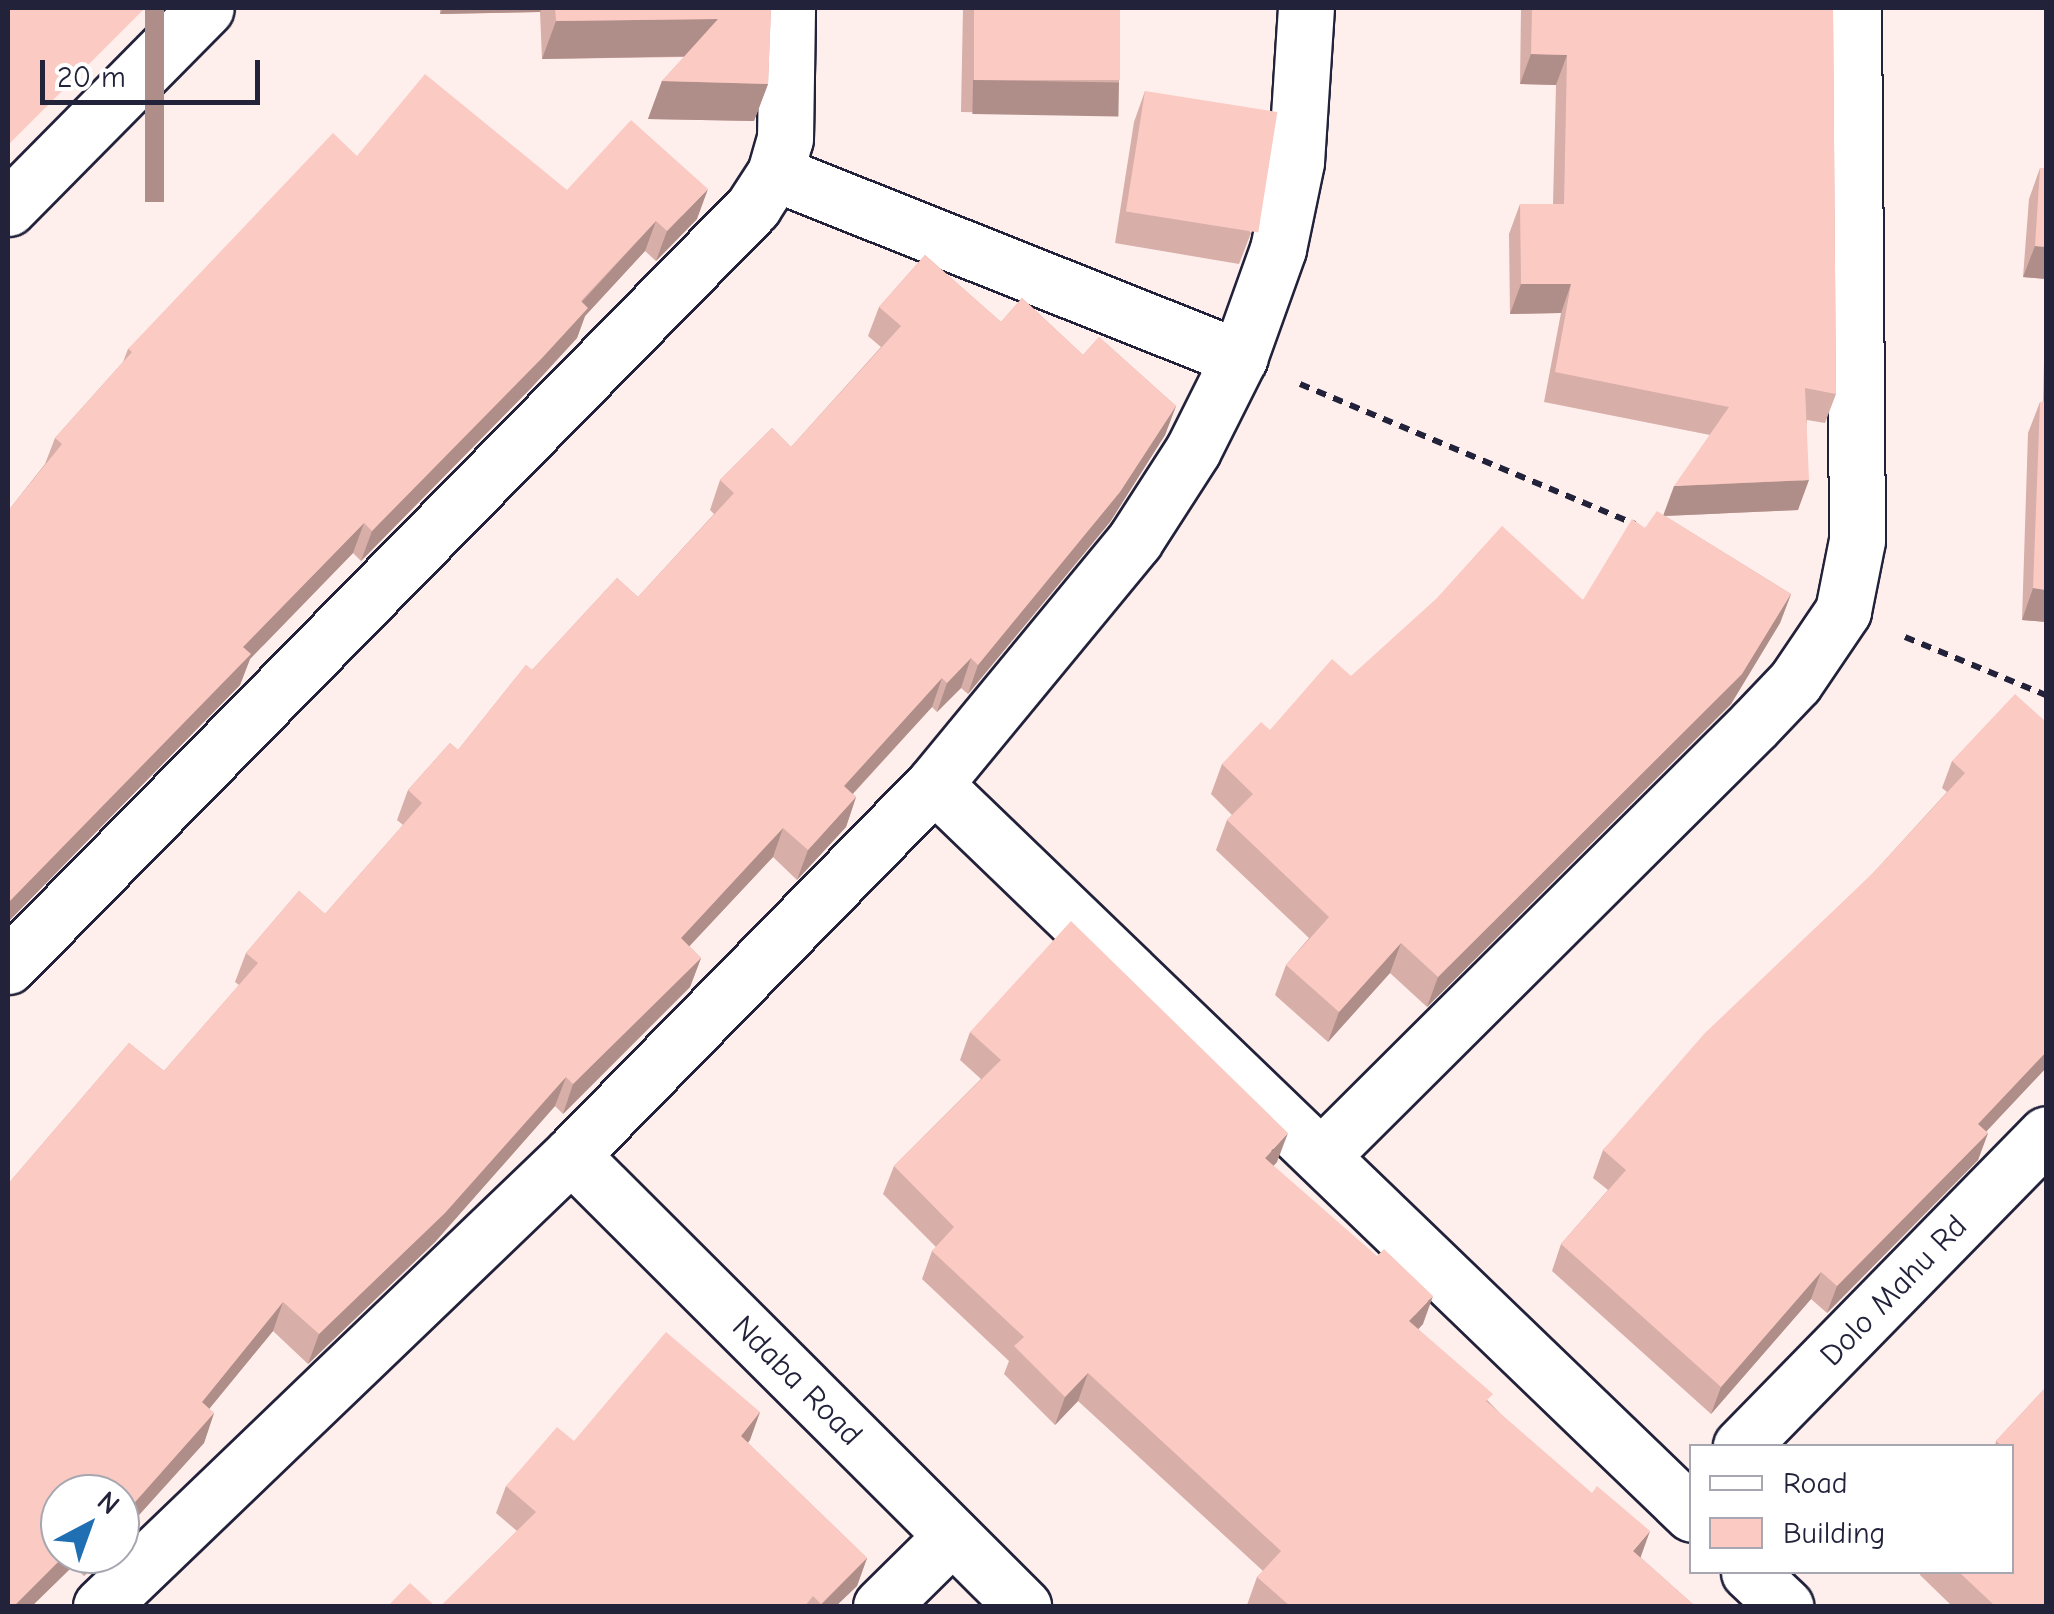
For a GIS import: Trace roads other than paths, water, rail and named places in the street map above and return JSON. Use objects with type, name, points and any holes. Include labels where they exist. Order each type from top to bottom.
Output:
[{"type":"street","points":[[8,208],[206,8]]},
{"type":"street","points":[[8,966],[725,241],[775,173],[785,139],[787,8]]},
{"type":"street","points":[[102,1606],[571,1155],[934,784],[1135,540],[1193,450],[1240,358],[1278,249],[1296,162],[1306,8]]},
{"type":"street","points":[[1321,1156],[1796,682],[1843,611],[1858,540],[1853,8]]},
{"type":"street","points":[[775,173],[1240,358]]},
{"type":"street","points":[[934,784],[1689,1506]]},
{"type":"street","name":"Dolo Mahu Rd","points":[[1743,1444],[2046,1135]]},
{"type":"street","name":"Ndaba Road","points":[[571,1155],[1023,1606]]},
{"type":"street","points":[[881,1606],[952,1536]]},
{"type":"street","points":[[1752,1574],[1785,1606]]}]
